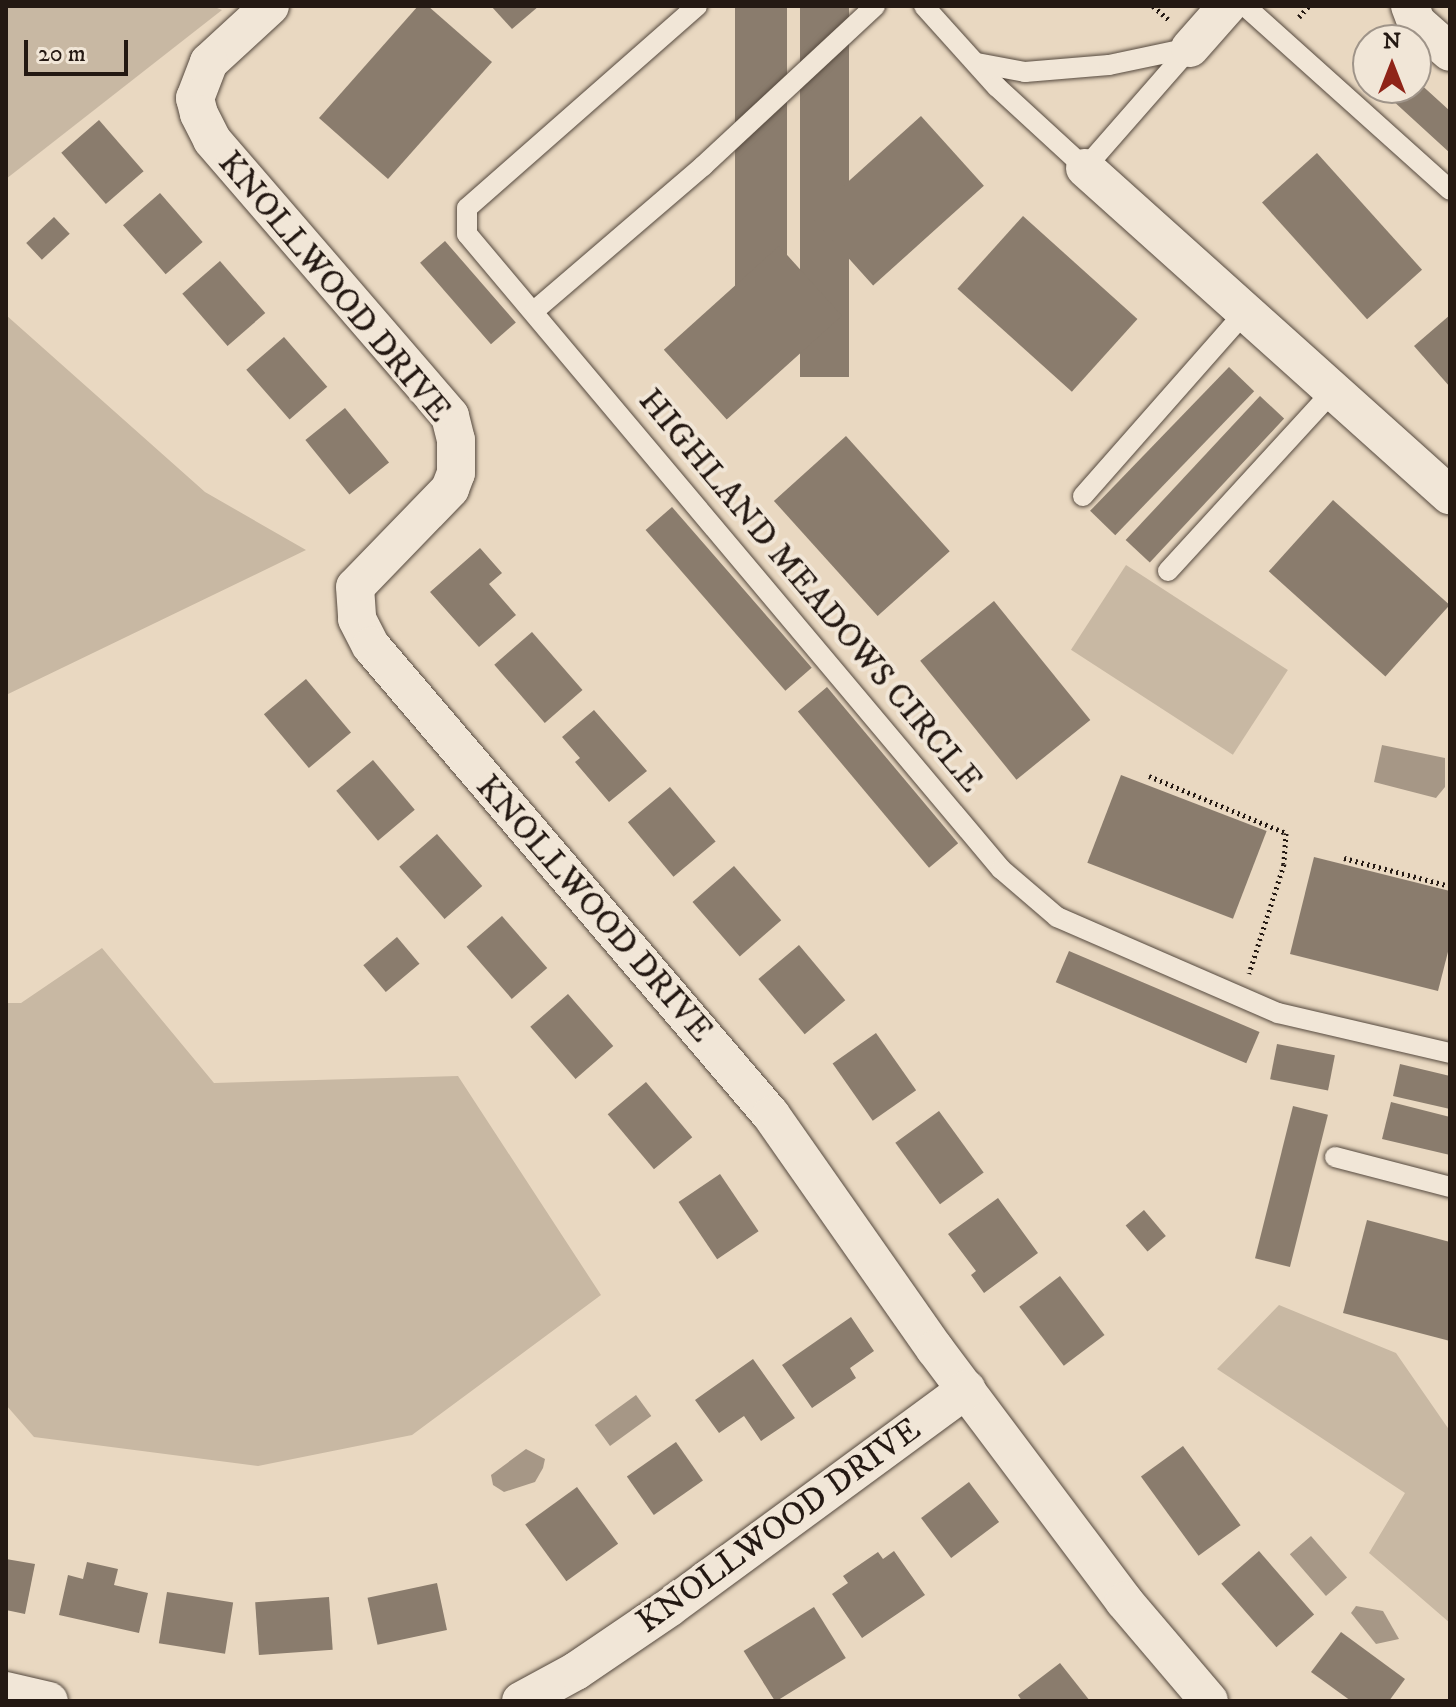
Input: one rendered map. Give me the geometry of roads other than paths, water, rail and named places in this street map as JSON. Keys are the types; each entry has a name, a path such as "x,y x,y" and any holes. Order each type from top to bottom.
{"street":[{"name":"KNOLLWOOD DRIVE","path":"270,6 209,62 195,98 199,114 212,140 450,416 456,440 456,473 450,489 361,579 354,595 357,619 391,672 771,1115 967,1389 670,1607 523,1701"},
{"path":"1190,48 1227,6"},
{"path":"1410,6 1416,22 1450,52"},
{"path":"1085,168 1450,495"},
{"path":"967,1389 1124,1601 1209,1701"},
{"path":"6,1691 49,1701"}],"lane":[{"name":"HIGHLAND MEADOWS CIRCLE","path":"697,6 467,208 467,234 1001,869 1057,917 1278,1013 1450,1053"},
{"path":"534,311 703,166 875,6"},
{"path":"924,6 977,63 1085,168 1190,48"},
{"path":"1245,6 1450,190"},
{"path":"977,63 1025,72 1109,65 1190,48"},
{"path":"1083,496 1245,312"},
{"path":"1168,571 1334,390"},
{"path":"1335,1157 1450,1187"}]}
